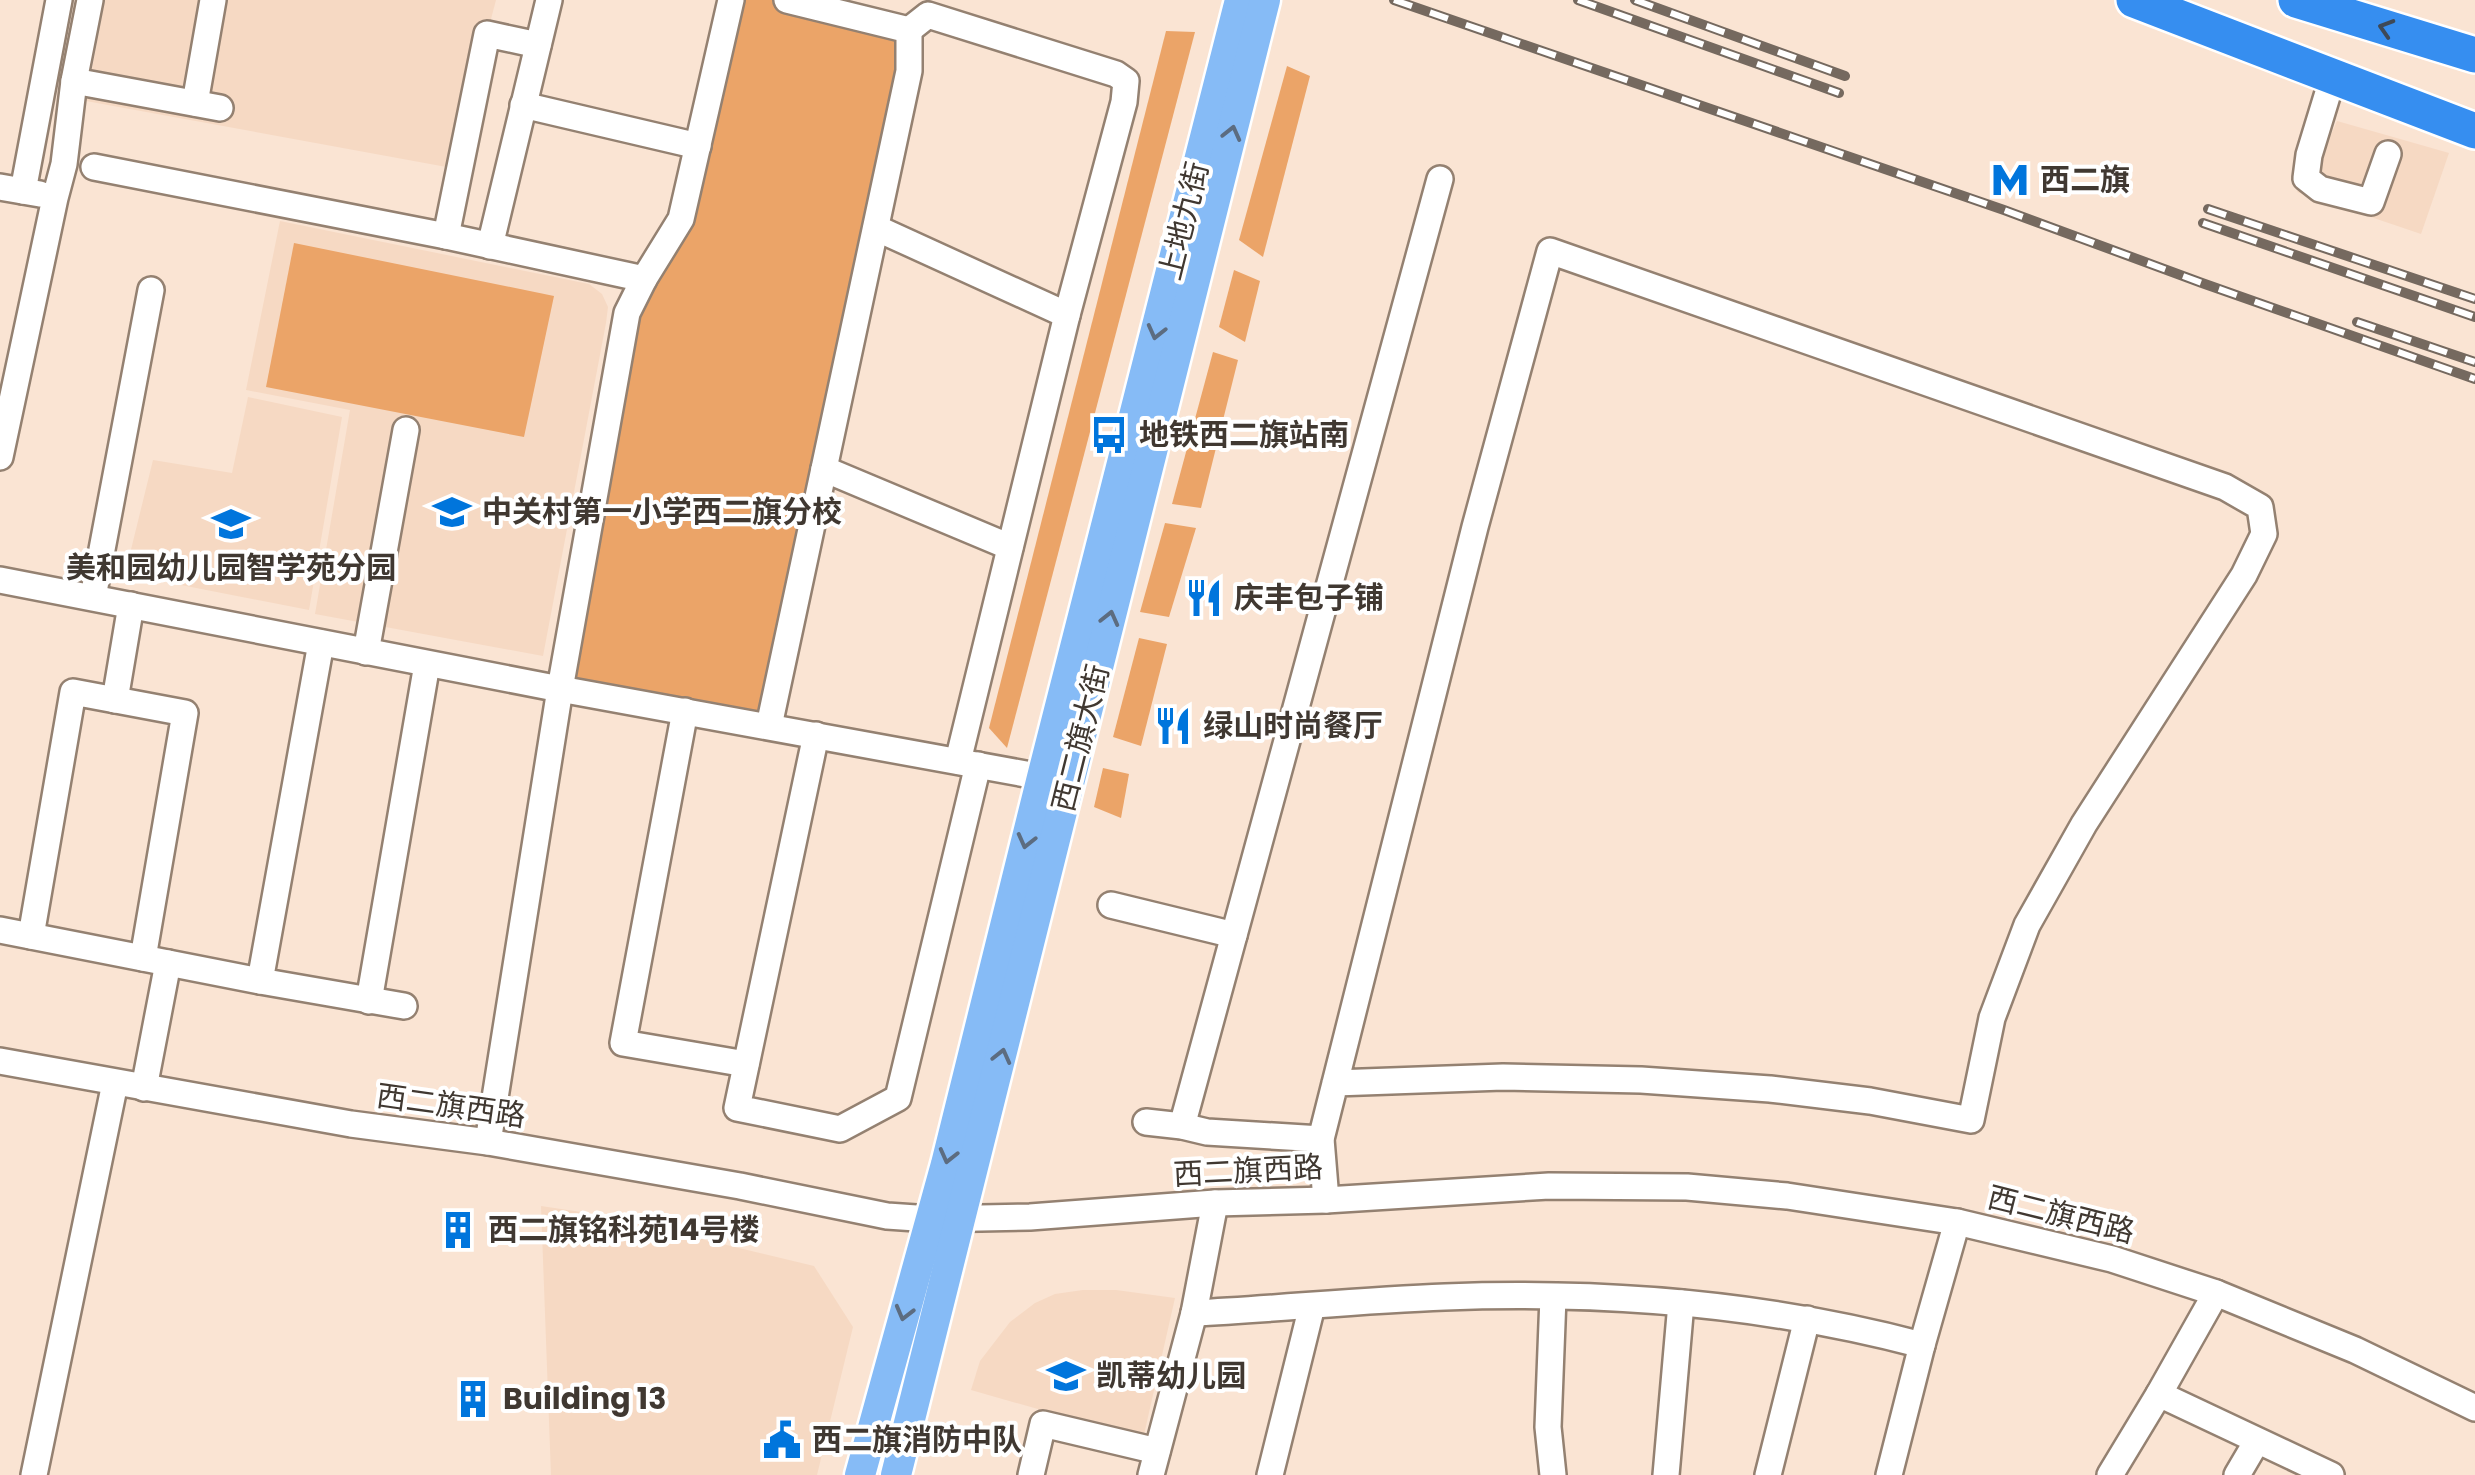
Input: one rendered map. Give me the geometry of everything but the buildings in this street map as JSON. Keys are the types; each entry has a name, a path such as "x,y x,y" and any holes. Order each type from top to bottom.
{"highway":[{"path":"2135,0 2475,106"},
{"path":"2135,0 2475,131"},
{"path":"2296,0 2475,55"}],"main road":[{"name":"上地九街","path":"1129,441 1240,0"},
{"name":"西二旗大街","path":"860,1475 946,1218 1265,0"},
{"name":"西二旗大街","path":"896,1475 946,1218 1042,776 1129,441"}],"street":[{"path":"54,198 12,189 59,0"},
{"path":"0,456 3,417 64,164 74,81 90,0"},
{"path":"74,81 207,106 213,0"},
{"path":"490,246 549,0"},
{"path":"488,1142 560,689 627,313 681,219 731,0"},
{"path":"787,0 910,30"},
{"path":"769,726 909,72 910,30 928,14 1116,74 1126,81 1124,102 1010,548 898,1098 840,1129 738,1108 816,735"},
{"path":"446,236 487,34 538,45"},
{"path":"2331,83 2306,178 2320,189 2371,202 2388,154"},
{"path":"523,105 698,146"},
{"path":"94,167 644,279"},
{"path":"1182,1126 1440,180"},
{"path":"876,228 1067,314"},
{"path":"1326,1200 1321,1140 1475,526 1550,251 2226,487 2260,507 2264,534 2244,575 2084,824 2026,925 1992,1018 1971,1120 1870,1101 1641,1080 1503,1077 1336,1083"},
{"path":"93,597 151,290"},
{"path":"366,652 406,430"},
{"path":"824,469 1010,548"},
{"path":"0,580 427,664 1042,776"},
{"path":"115,700 130,605"},
{"path":"260,981 321,643"},
{"path":"370,1001 427,664"},
{"path":"30,936 73,692 185,714 144,1088"},
{"path":"686,711 622,1042 746,1064"},
{"path":"1111,905 1234,935"},
{"path":"0,930 404,1006"},
{"name":"西二旗西路","path":"0,1061 351,1124 488,1142 871,1213 946,1218 1030,1217 1549,1186 1687,1187 1787,1196 1958,1222 2112,1260 2216,1293 2355,1350 2475,1408"},
{"path":"34,1475 115,1083"},
{"path":"1146,1122 1207,1132 1321,1140"},
{"path":"1031,1475 1043,1424 1154,1463 1194,1313 1215,1203"},
{"path":"1889,1475 1958,1222"},
{"path":"2110,1475 2216,1293"},
{"path":"1194,1313 1447,1297 1553,1297 1712,1305 1867,1330 1922,1344"},
{"path":"1552,1475 1548,1427 1553,1297"},
{"path":"1666,1475 1681,1303"},
{"path":"1270,1475 1312,1306"},
{"path":"1768,1475 1807,1320"},
{"path":"2159,1394 2331,1475"},
{"path":"2237,1475 2257,1441"}],"shaded area":[{"path":"105,0 496,0 452,168 86,101"},
{"path":"731,0 787,0 909,30 769,726 560,689 627,313 659,258"},
{"path":"1166,31 1195,32 1007,748 989,728"},
{"path":"1287,66 1310,76 1263,257 1239,240"},
{"path":"2337,121 2449,153 2421,234 2297,192 2318,164"},
{"name":"中关村第一小学西二旗分校","path":"280,221 589,284 602,294 608,307 606,323 543,656 315,614 350,410 246,390"},
{"path":"294,243 554,296 524,437 266,387"},
{"path":"1234,270 1260,281 1245,342 1219,327"},
{"path":"1213,352 1238,360 1201,508 1172,504"},
{"name":"美和园幼儿园智学苑分园","path":"248,397 342,417 309,610 125,574 153,460 232,473"},
{"path":"1165,523 1196,528 1169,617 1140,612"},
{"path":"1139,638 1167,644 1141,746 1113,737"},
{"path":"1103,768 1129,774 1121,818 1094,807"},
{"path":"541,1206 601,1215 814,1266 853,1327 817,1475 551,1475"},
{"name":"凯蒂幼儿园","path":"1083,1290 1175,1298 1143,1439 971,1390 980,1361 1010,1322 1055,1294"}],"railway":[{"path":"1394,0 2004,210 2475,379"},
{"path":"1578,0 1839,93"},
{"path":"1635,0 1845,76"},
{"path":"2208,209 2475,299"},
{"path":"2203,223 2475,317"},
{"path":"2357,322 2475,362"}],"place":[{"name":"西二旗","path":"2010,180"},
{"name":"地铁西二旗站南","path":"1109,435"},
{"name":"中关村第一小学西二旗分校","path":"452,512"},
{"name":"美和园幼儿园智学苑分园","path":"231,524"},
{"name":"庆丰包子铺","path":"1204,598"},
{"name":"绿山时尚餐厅","path":"1173,726"},
{"name":"西二旗铭科苑14号楼","path":"458,1230"},
{"name":"凯蒂幼儿园","path":"1066,1376"},
{"name":"Building 13","path":"473,1399"},
{"name":"西二旗消防中队","path":"782,1440"}]}
